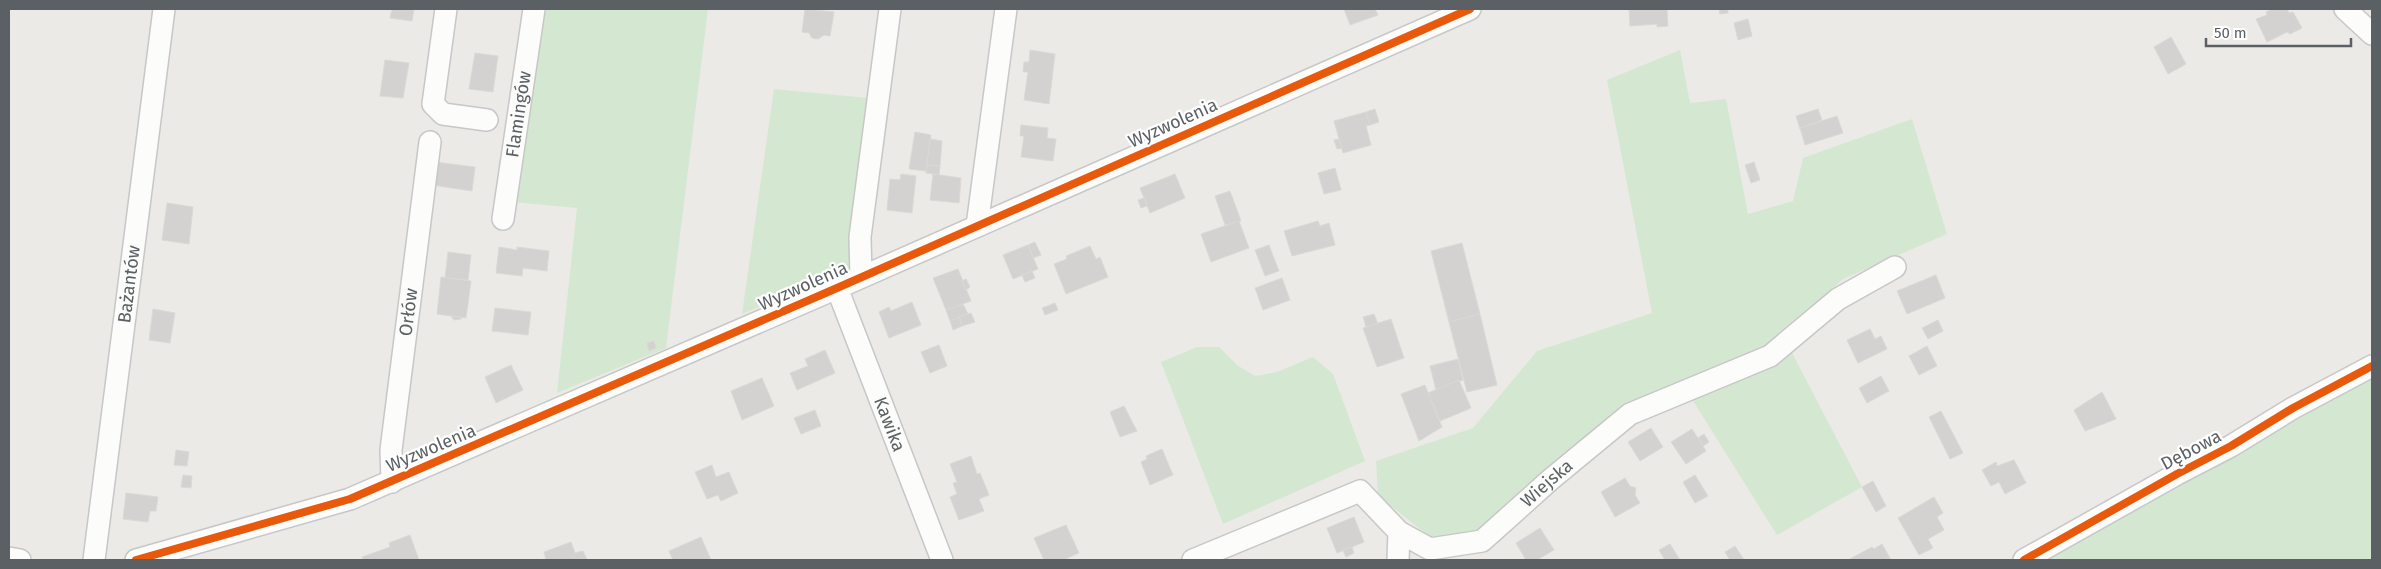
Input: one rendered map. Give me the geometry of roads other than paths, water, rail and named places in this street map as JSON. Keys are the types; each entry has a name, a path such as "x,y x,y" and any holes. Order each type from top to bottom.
{"street":[{"name":"Bażantów","path":"94,560 164,9"},
{"path":"446,9 433,104 443,114 487,120"},
{"name":"Flamingów","path":"503,219 534,9"},
{"path":"861,277 860,237 890,9"},
{"path":"977,226 1006,9"},
{"name":"Wyzwolenia","path":"136,560 350,499 392,482 1470,9"},
{"path":"2346,9 2372,34"},
{"name":"Orłów","path":"392,482 391,450 430,142"},
{"name":"Wiejska","path":"1193,560 1360,491 1399,532 1430,550 1482,541 1550,480 1630,414 1770,356 1838,299 1895,267"},
{"name":"Kawika","path":"837,288 942,560"},
{"name":"Dębowa","path":"2024,560 2177,474 2231,446 2293,408 2372,366"},
{"path":"1398,560 1399,532"},
{"path":"9,558 20,560"}]}
